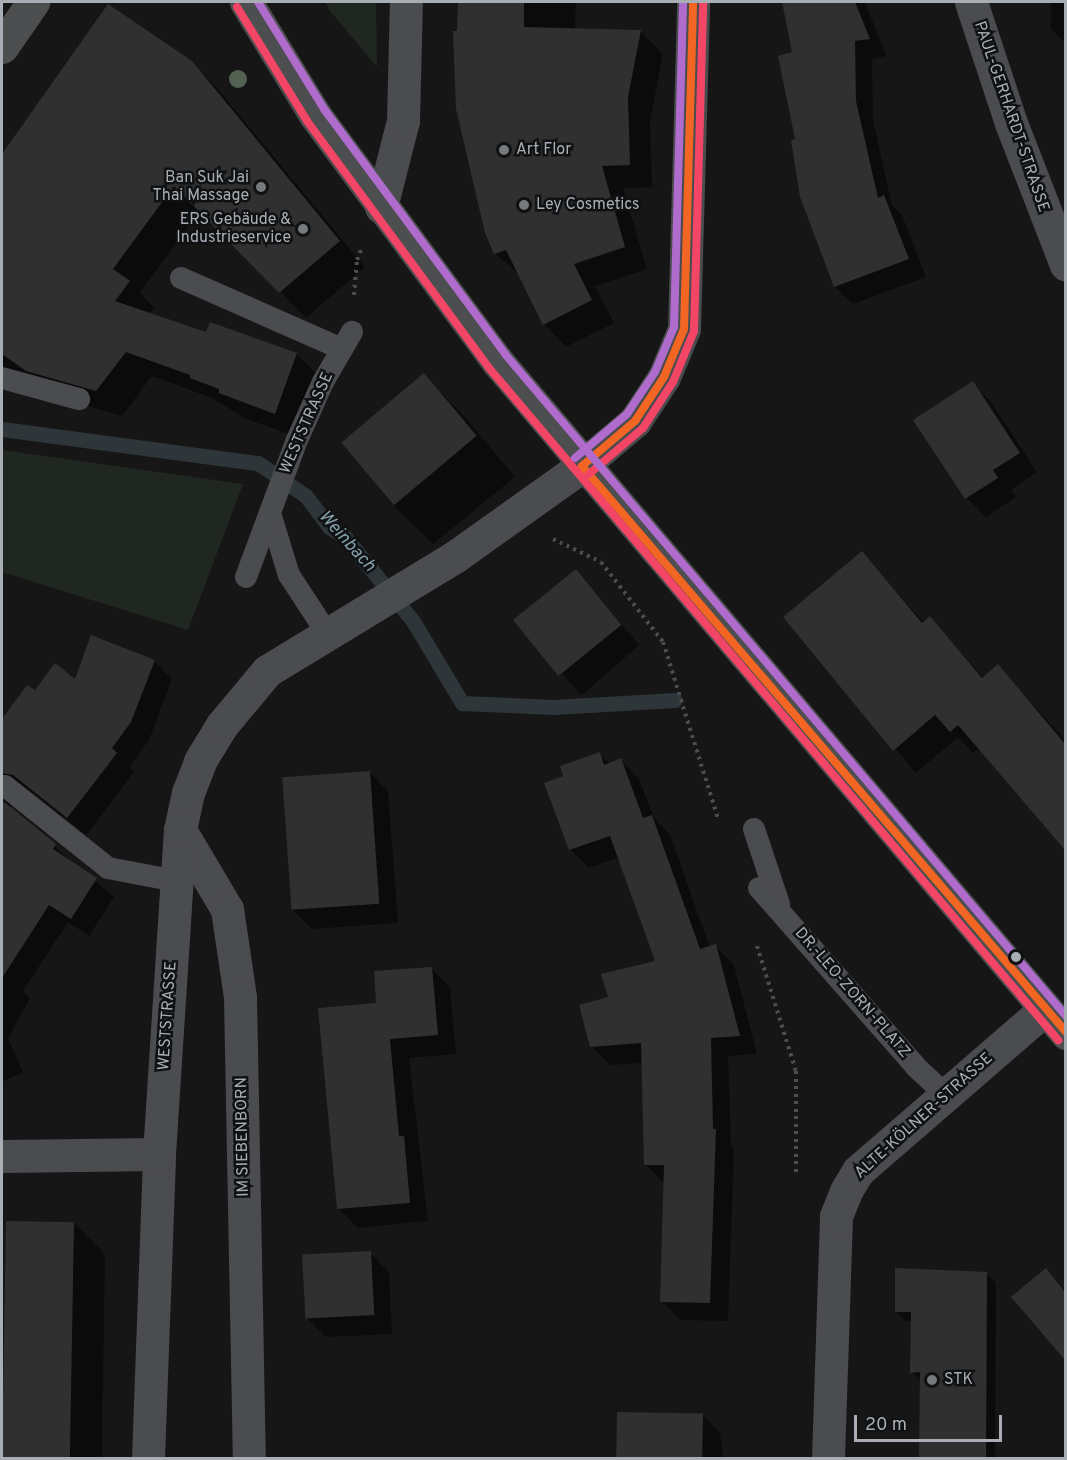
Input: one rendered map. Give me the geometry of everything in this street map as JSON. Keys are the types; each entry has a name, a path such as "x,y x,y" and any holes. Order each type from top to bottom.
{"main road":[{"path":"2,47 33,2"},
{"path":"243,6 315,116 381,207 582,466 1055,1021"}],"street":[{"path":"381,207 403,121 406,2"},
{"name":"WESTSTRASSE","path":"148,1458 159,1154 176,881 180,830 200,761 236,707 267,670 416,581 582,466 635,421 663,377 684,329 693,2"},
{"name":"PAUL-GERHARDT-STRASSE","path":"971,2 1008,115 1065,265"},
{"name":"IM SIEBENBORN","path":"180,830 227,909 240,998 249,1458"},
{"name":"ALTE-KÖLNER-STRASSE","path":"828,1458 836,1216 858,1171 946,1095 1055,1021"},
{"path":"2,1156 159,1154"}],"lane":[{"path":"181,278 347,340"},
{"name":"WESTSTRASSE","path":"246,577 297,440 347,340"},
{"path":"2,378 79,399"},
{"path":"270,513 289,575 327,633"},
{"path":"5,786 108,868 176,881"},
{"path":"754,829 781,911"},
{"name":"DR.-LEO-ZORN-PLATZ","path":"759,888 916,1067 946,1095"}],"path":[{"path":"347,340 357,260 381,207"},
{"path":"525,507 556,543 601,562 663,642 720,825"},
{"path":"754,937 796,1071 796,1174"}],"shaded area":[{"path":"325,2 376,2 377,67 330,11"},
{"path":"2,450 243,484 188,630 2,572"}],"building":[{"path":"458,2 524,2 524,27 641,30 628,97 630,165 602,166 625,247 574,264 592,300 543,325 506,250 494,254 485,233 456,109 453,31 457,31"},
{"path":"782,2 855,2 870,39 855,41 856,101 878,198 884,195 909,259 834,287 800,197 791,140 795,139 778,56 792,52"},
{"path":"108,4 192,61 340,241 279,293 174,186 113,269 130,281 115,301 206,332 210,322 297,353 275,414 219,393 219,389 190,378 190,375 126,352 96,391 26,371 2,354 2,154"},
{"path":"424,373 477,436 394,505 341,442"},
{"path":"973,381 1020,453 993,470 998,478 965,499 913,420"},
{"path":"862,551 922,623 930,616 982,678 998,664 1065,744 1065,850 958,725 950,732 935,715 893,751 783,617"},
{"path":"576,569 621,625 558,676 513,620"},
{"path":"91,635 155,660 131,722 112,748 117,753 67,818 13,775 2,773 2,719 27,685 35,690 55,663 75,679"},
{"path":"600,752 604,765 621,758 643,818 652,815 700,949 716,944 740,1036 711,1038 713,1129 716,1129 710,1303 660,1302 664,1165 644,1165 641,1043 590,1047 579,1005 608,997 601,974 655,961 610,836 569,850 544,783 563,776 560,766"},
{"path":"370,771 379,904 291,910 282,777"},
{"path":"2,800 56,844 53,849 97,878 71,919 49,905 2,978"},
{"path":"432,967 438,1035 390,1039 399,1136 404,1136 410,1203 337,1209 318,1008 376,1003 374,971"},
{"path":"6,1221 74,1222 70,1458 2,1458"},
{"path":"371,1251 374,1315 305,1319 302,1255"},
{"path":"895,1268 987,1272 986,1458 919,1458 920,1372 910,1373 911,1312 895,1312"},
{"path":"1046,1268 1065,1292 1065,1360 1011,1297"},
{"path":"617,1412 703,1414 702,1458 616,1458"}],"waterway":[{"name":"Weinbach","path":"2,429 258,463 306,496 329,527 345,537 413,621 462,703 553,707 675,700"}],"transit line":[{"path":"258,2 324,109 505,354 1066,1016"},
{"path":"575,458 627,414 655,372 674,327 683,2"},
{"path":"582,466 635,421 664,377 684,329 693,2"},
{"path":"589,474 643,428 673,382 694,331 703,2"},
{"path":"237,7 307,121 489,368 1058,1040"},
{"path":"582,466 1066,1032"}],"place":[{"name":"Art Flor","path":"504,150"},
{"name":"Ban Suk Jai Thai Massage","path":"261,187"},
{"name":"Ley Cosmetics","path":"524,205"},
{"name":"ERS Gebäude & Industrieservice","path":"303,229"},
{"name":"STK","path":"932,1380"}]}
